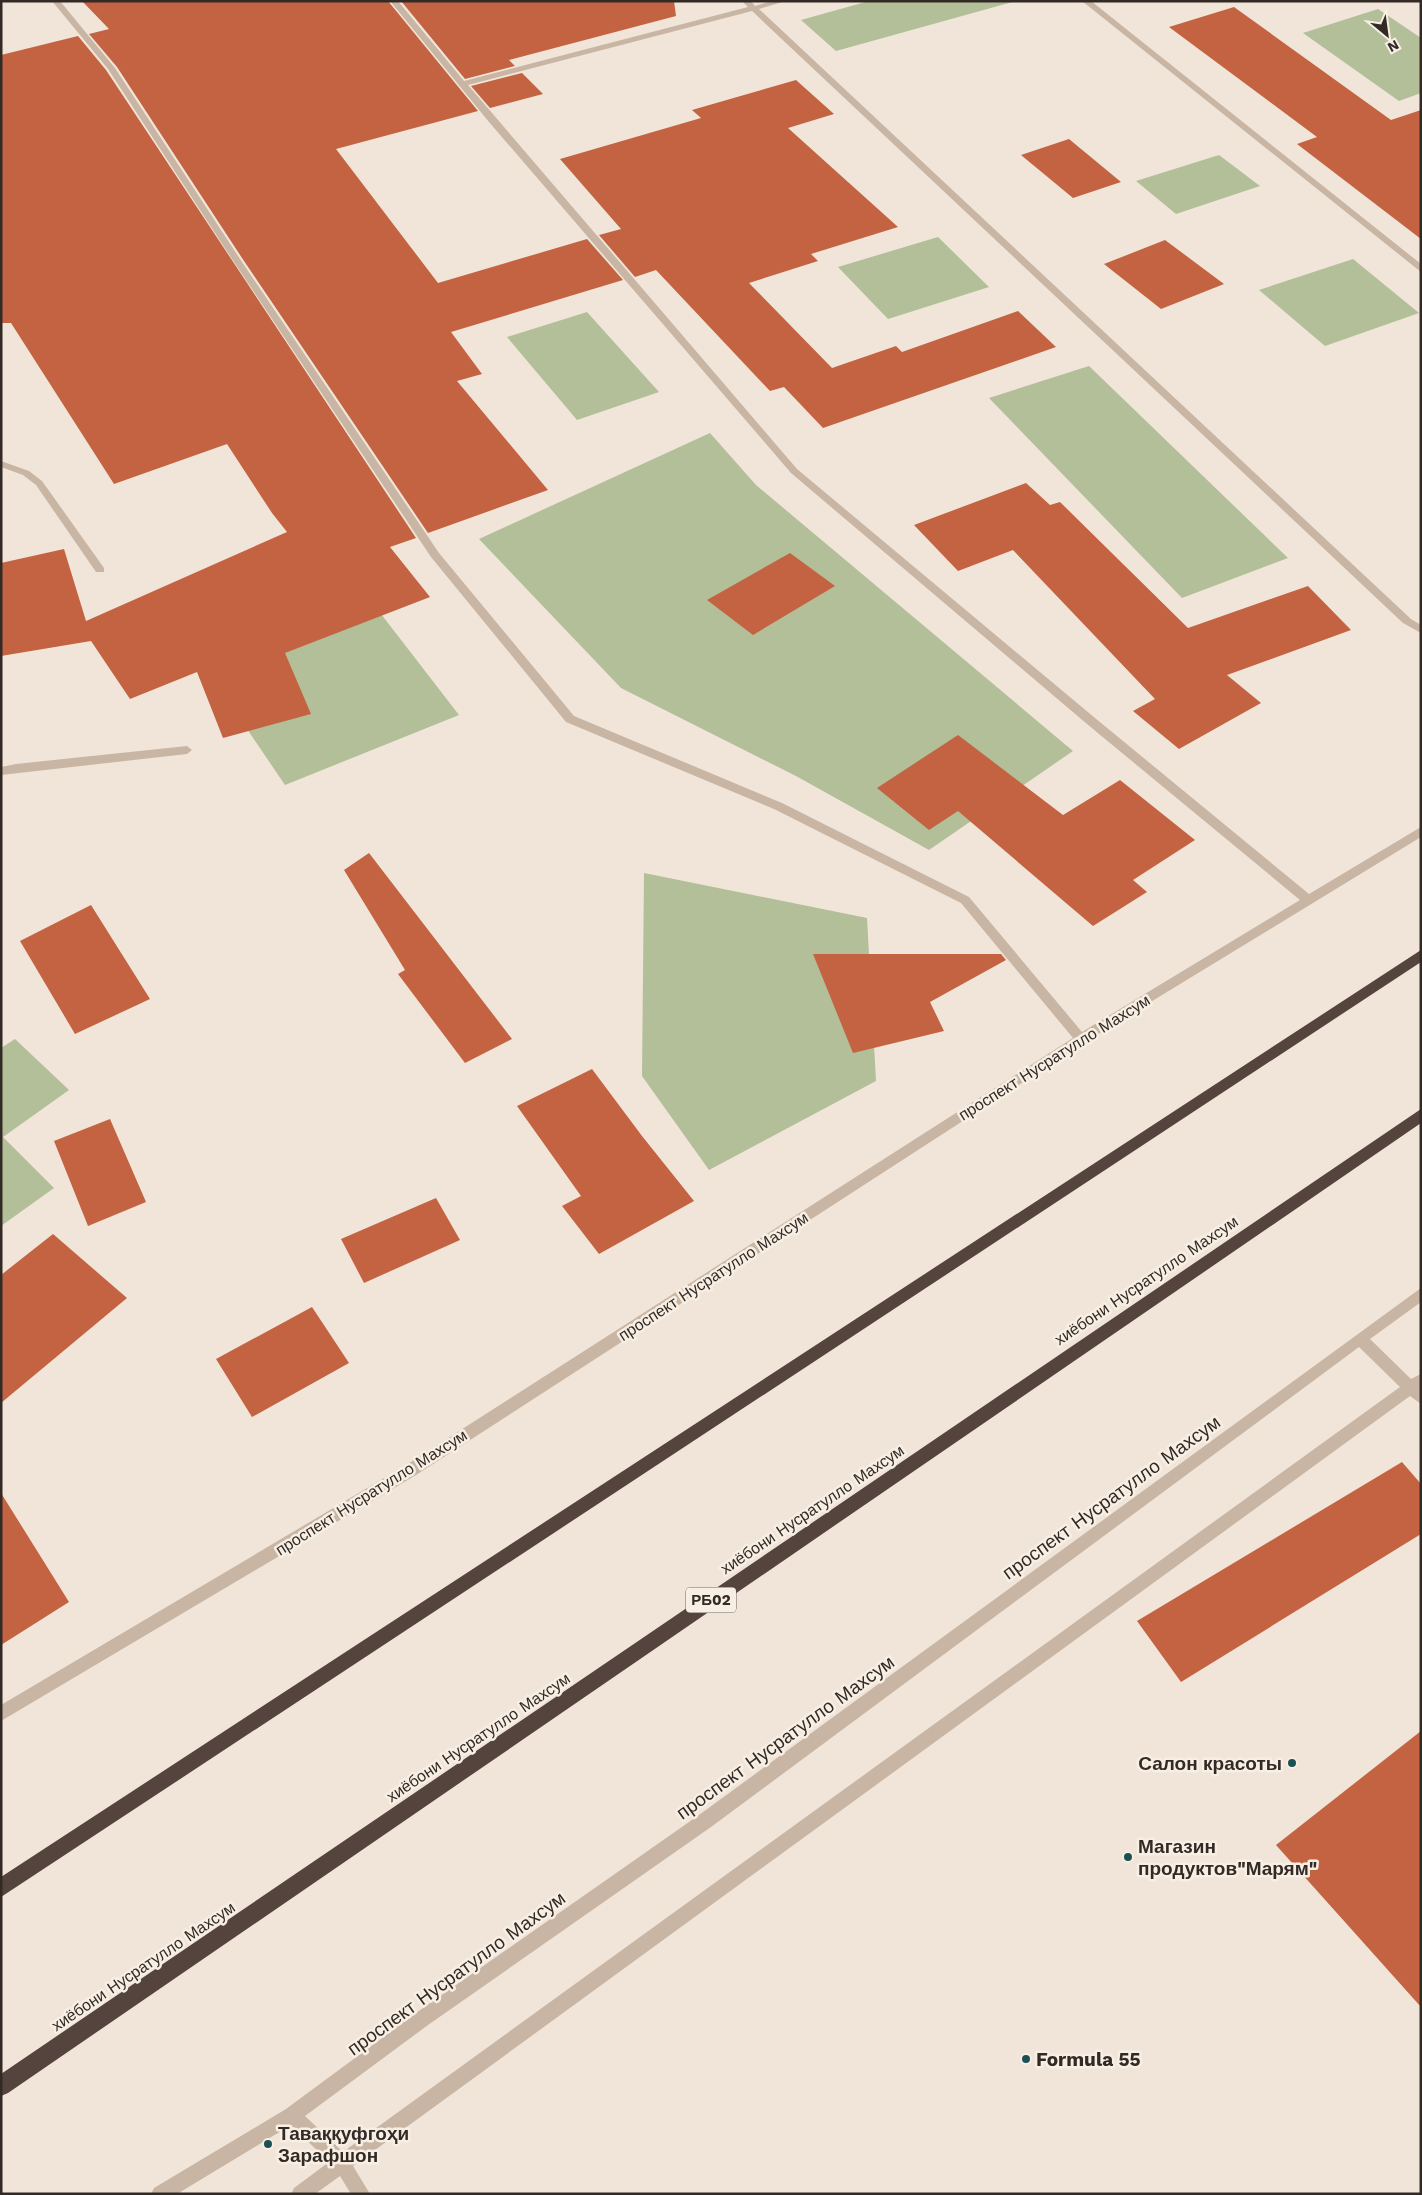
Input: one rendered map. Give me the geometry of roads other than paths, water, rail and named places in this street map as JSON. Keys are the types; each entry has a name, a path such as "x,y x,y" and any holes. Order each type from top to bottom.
{"highway":[{"path":"1,1888 1421,955"},
{"name":"хиёбони Нусратулло Махсум","path":"1,2086 1421,1115"}],"street":[{"path":"56,1 111,68 230,251 435,555 570,719 778,806 965,900 1081,1039"},
{"path":"394,1 794,471 1092,722 1308,900"},
{"path":"746,1 1407,621 1421,630"},
{"path":"463,84 782,1"},
{"path":"1086,1 1421,269"},
{"path":"1,464 26,473 39,483 100,570"},
{"path":"1,771 187,750"},
{"name":"проспект Нусратулло Махсум","path":"1,1714 411,1470 1081,1039 1421,831"},
{"name":"проспект Нусратулло Махсум","path":"160,2194 292,2115 422,2020 704,1821 1421,1294"},
{"path":"300,2194 1417,1388 1360,1339"},
{"path":"292,2115 342,2163 361,2194"}],"place":[{"name":"Салон красоты","path":"1292,1763"},
{"name":"Магазин продуктов\"Марям\"","path":"1128,1857"},
{"name":"Formula 55","path":"1026,2059"},
{"name":"Таваққуфгоҳи Зарафшон","path":"268,2144"}]}
